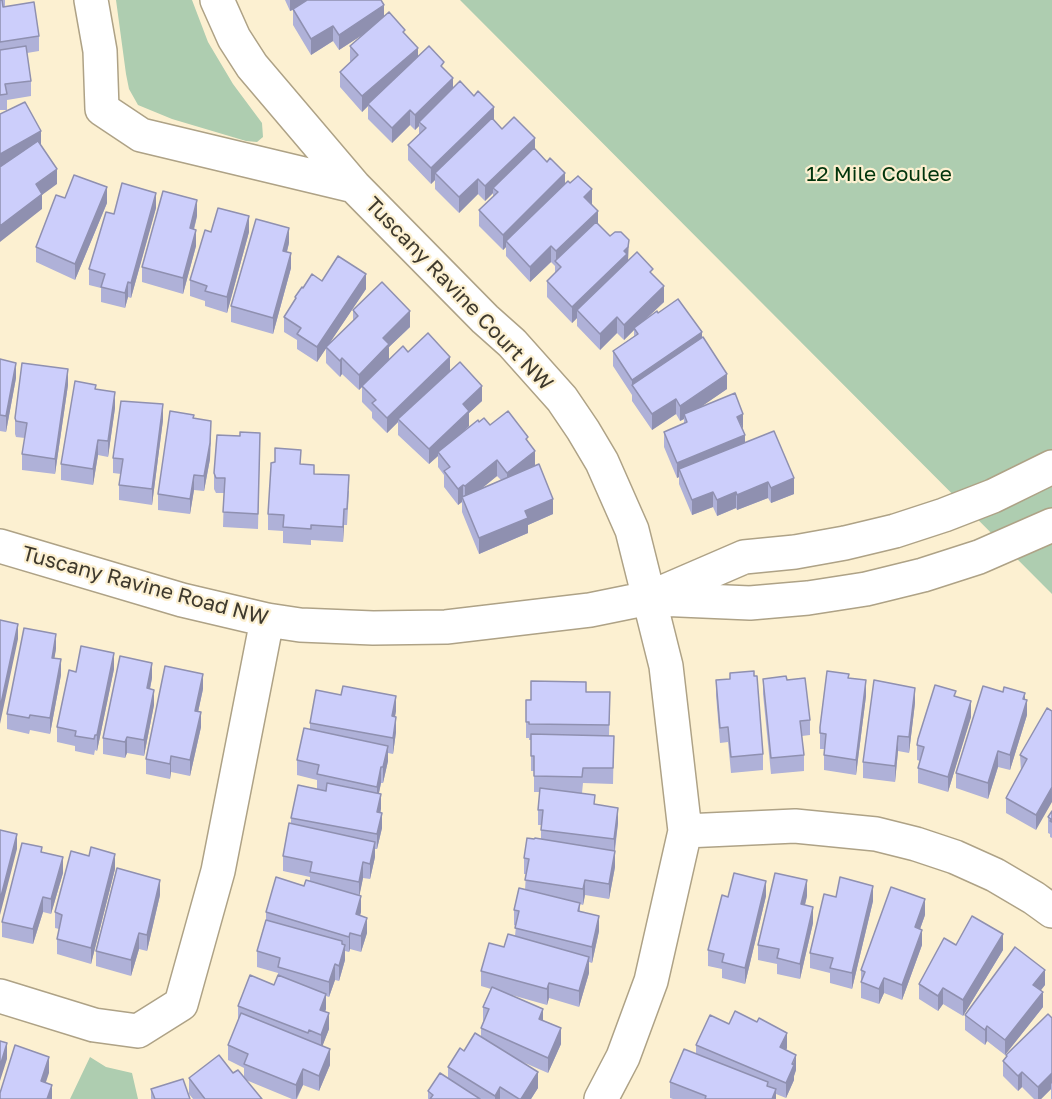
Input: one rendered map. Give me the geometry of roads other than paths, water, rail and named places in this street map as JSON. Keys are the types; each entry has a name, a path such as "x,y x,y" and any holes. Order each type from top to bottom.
{"street":[{"name":"Tuscany Ravine Court NW","path":"91,0 100,51 102,109 141,135 354,186"},
{"name":"Tuscany Ravine Court NW","path":"217,0 234,38 273,94 354,186 485,319 512,343 562,399 583,430 618,496 632,530 666,666 685,831 651,981 623,1057 601,1099"},
{"name":"Tuscany Ravine Road NW","path":"0,546 182,600 267,620 321,626 446,627 580,611 649,598 744,557 795,552 845,543 944,516 993,496 1052,467"},
{"name":"Tuscany Ravine Road NW","path":"649,598 750,603 808,598 866,589 923,575 979,557 1052,525"},
{"path":"0,996 94,1025 138,1031 181,1004 218,871 267,620"},
{"path":"685,831 795,826 876,834 955,857 995,875 1052,911"}],"park label":[{"name":"12 Mile Coulee","path":"879,174"}]}
